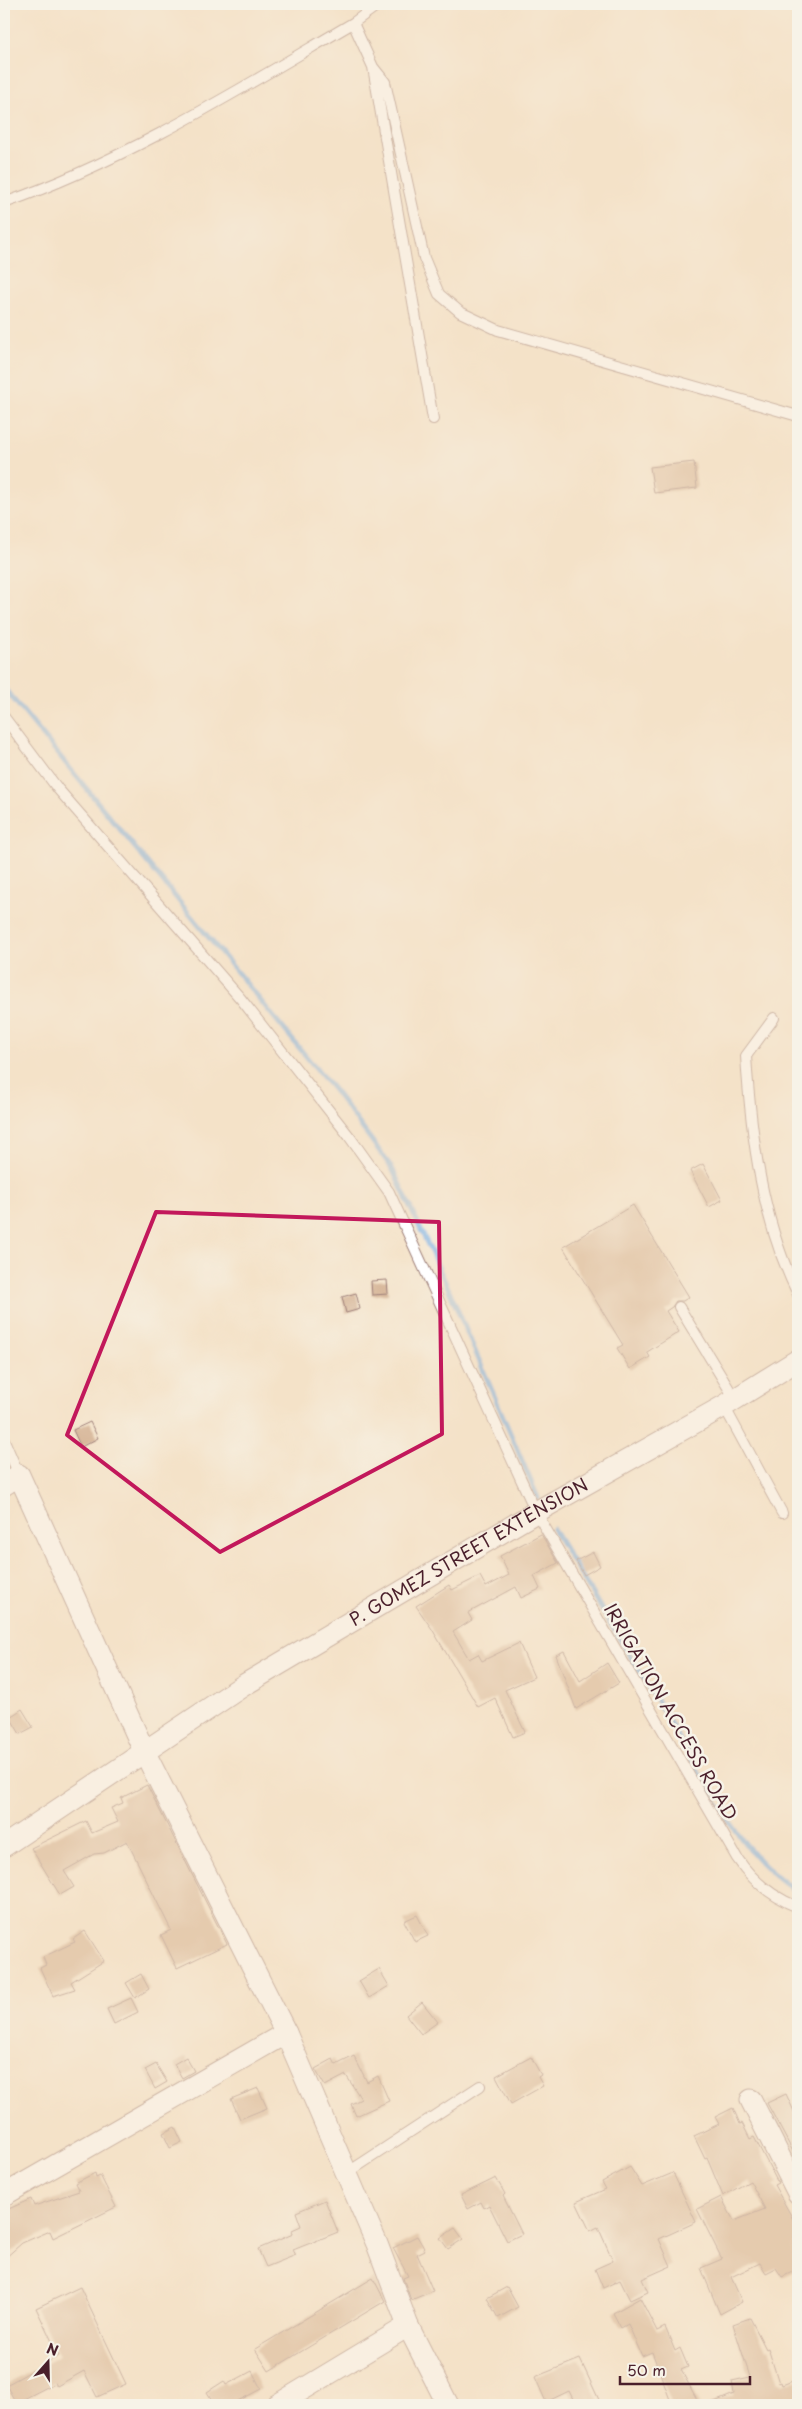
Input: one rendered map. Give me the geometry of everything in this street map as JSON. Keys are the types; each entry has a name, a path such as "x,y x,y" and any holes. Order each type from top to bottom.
{"street":[{"name":"P. GOMEZ STREET EXTENSION","path":"4,1846 244,1685 536,1512 729,1403 798,1360"},
{"path":"11,1480 286,2034 347,2173 408,2326 448,2405"},
{"path":"4,2195 286,2034"},
{"path":"751,2100 798,2193"},
{"path":"277,2405 408,2326"}],"lane":[{"path":"4,203 48,188 171,128 353,23 379,4"},
{"path":"353,23 373,68 433,419"},
{"path":"373,68 385,82 424,258 439,294 460,312 498,330 798,416"},
{"name":"IRRIGATION ACCESS ROAD","path":"4,717 58,789 242,999 349,1136 389,1192 536,1512 737,1858 749,1876 765,1890 782,1901 798,1907"},
{"path":"774,1018 746,1056 748,1091 763,1192 788,1274 798,1294"},
{"path":"679,1307 729,1403 782,1513"},
{"path":"4,1440 11,1480"},
{"path":"347,2173 480,2086"}],"highlighted area":[{"path":"156,1212 439,1222 442,1434 220,1552 67,1435"}],"building":[{"path":"694,462 697,488 654,493 650,467"},
{"path":"703,1164 722,1200 709,1207 690,1171"},
{"path":"633,1205 689,1297 683,1301 676,1301 666,1311 679,1332 647,1352 650,1357 630,1369 617,1348 623,1345 563,1247"},
{"path":"387,1280 388,1294 372,1295 371,1281"},
{"path":"356,1293 360,1309 346,1313 342,1297"},
{"path":"90,1422 98,1438 81,1447 73,1430"},
{"path":"541,1534 558,1563 534,1576 540,1589 521,1598 516,1587 468,1613 472,1620 453,1632 469,1659 478,1654 482,1661 519,1643 534,1677 505,1690 525,1732 513,1737 495,1698 478,1707 432,1629 416,1606 449,1585 452,1590 480,1576 486,1587 509,1575 500,1556"},
{"path":"593,1552 600,1566 584,1575 576,1561"},
{"path":"564,1651 580,1681 607,1663 619,1683 576,1709 556,1655"},
{"path":"22,1709 33,1727 20,1734 10,1717"},
{"path":"147,1785 227,1944 177,1968 161,1935 171,1930 127,1841 104,1853 94,1854 64,1871 74,1887 60,1895 31,1848 86,1821 92,1833 118,1822 111,1808 123,1803 121,1798"},
{"path":"417,1915 428,1936 415,1942 404,1921"},
{"path":"85,1931 104,1961 71,1982 75,1989 53,1996 40,1968 46,1965 43,1957 75,1942 73,1939"},
{"path":"379,1969 389,1986 369,1998 359,1981"},
{"path":"141,1974 149,1989 135,1998 126,1983"},
{"path":"131,1998 138,2012 114,2024 107,2009"},
{"path":"422,2002 438,2022 421,2034 406,2015"},
{"path":"354,2056 367,2082 378,2076 389,2101 356,2116 351,2104 361,2099 346,2075 325,2086 315,2069 333,2059 336,2065"},
{"path":"186,2057 194,2071 182,2078 174,2064"},
{"path":"531,2057 541,2075 538,2077 543,2086 511,2104 496,2076"},
{"path":"156,2064 167,2082 155,2089 145,2070"},
{"path":"258,2088 267,2108 240,2119 231,2099"},
{"path":"786,2094 798,2120 798,2161 767,2103"},
{"path":"733,2108 740,2124 742,2123 750,2139 754,2137 778,2183 774,2185 798,2228 798,2269 782,2277 776,2268 766,2273 760,2263 731,2277 742,2302 720,2314 701,2268 722,2259 697,2209 721,2197 734,2221 765,2209 750,2181 723,2196 707,2158 705,2159 694,2136 719,2124 715,2117"},
{"path":"175,2127 182,2142 170,2148 163,2133"},
{"path":"630,2167 642,2186 673,2173 696,2222 659,2239 671,2266 642,2279 648,2292 630,2300 620,2280 603,2288 595,2269 613,2261 598,2227 590,2231 576,2202 606,2189 602,2182"},
{"path":"95,2173 96,2177 100,2175 116,2207 53,2238 50,2231 22,2243 4,2259 4,2211 31,2199 34,2206 79,2191 75,2183"},
{"path":"496,2178 522,2234 507,2241 489,2205 484,2208 481,2202 468,2209 461,2195"},
{"path":"325,2200 338,2232 293,2250 296,2255 266,2267 258,2249 293,2234 292,2230 301,2226 296,2212"},
{"path":"455,2228 463,2239 448,2249 440,2238"},
{"path":"417,2236 425,2250 417,2254 433,2291 411,2300 403,2278 408,2276 393,2248"},
{"path":"373,2278 385,2301 269,2371 255,2349"},
{"path":"80,2287 126,2384 97,2397 84,2371 57,2386 55,2383 16,2403 6,2385 59,2356 36,2308"},
{"path":"507,2287 518,2307 498,2318 487,2298"},
{"path":"640,2298 657,2331 665,2327 675,2351 680,2348 688,2367 681,2370 700,2405 672,2405 652,2352 642,2356 628,2324 621,2328 613,2313"},
{"path":"750,2318 766,2349 768,2348 779,2383 781,2382 782,2385 798,2379 798,2405 707,2405 734,2394 732,2381 750,2377 733,2324"},
{"path":"580,2359 600,2402 592,2405 576,2405 569,2391 546,2402 535,2377"},
{"path":"252,2371 261,2389 230,2405 215,2405 207,2392 224,2381 226,2385"}],"waterway":[{"path":"4,688 337,1094 392,1168 449,1290 538,1498"},
{"path":"553,1529 724,1815 758,1859 777,1877 798,1892"}]}
